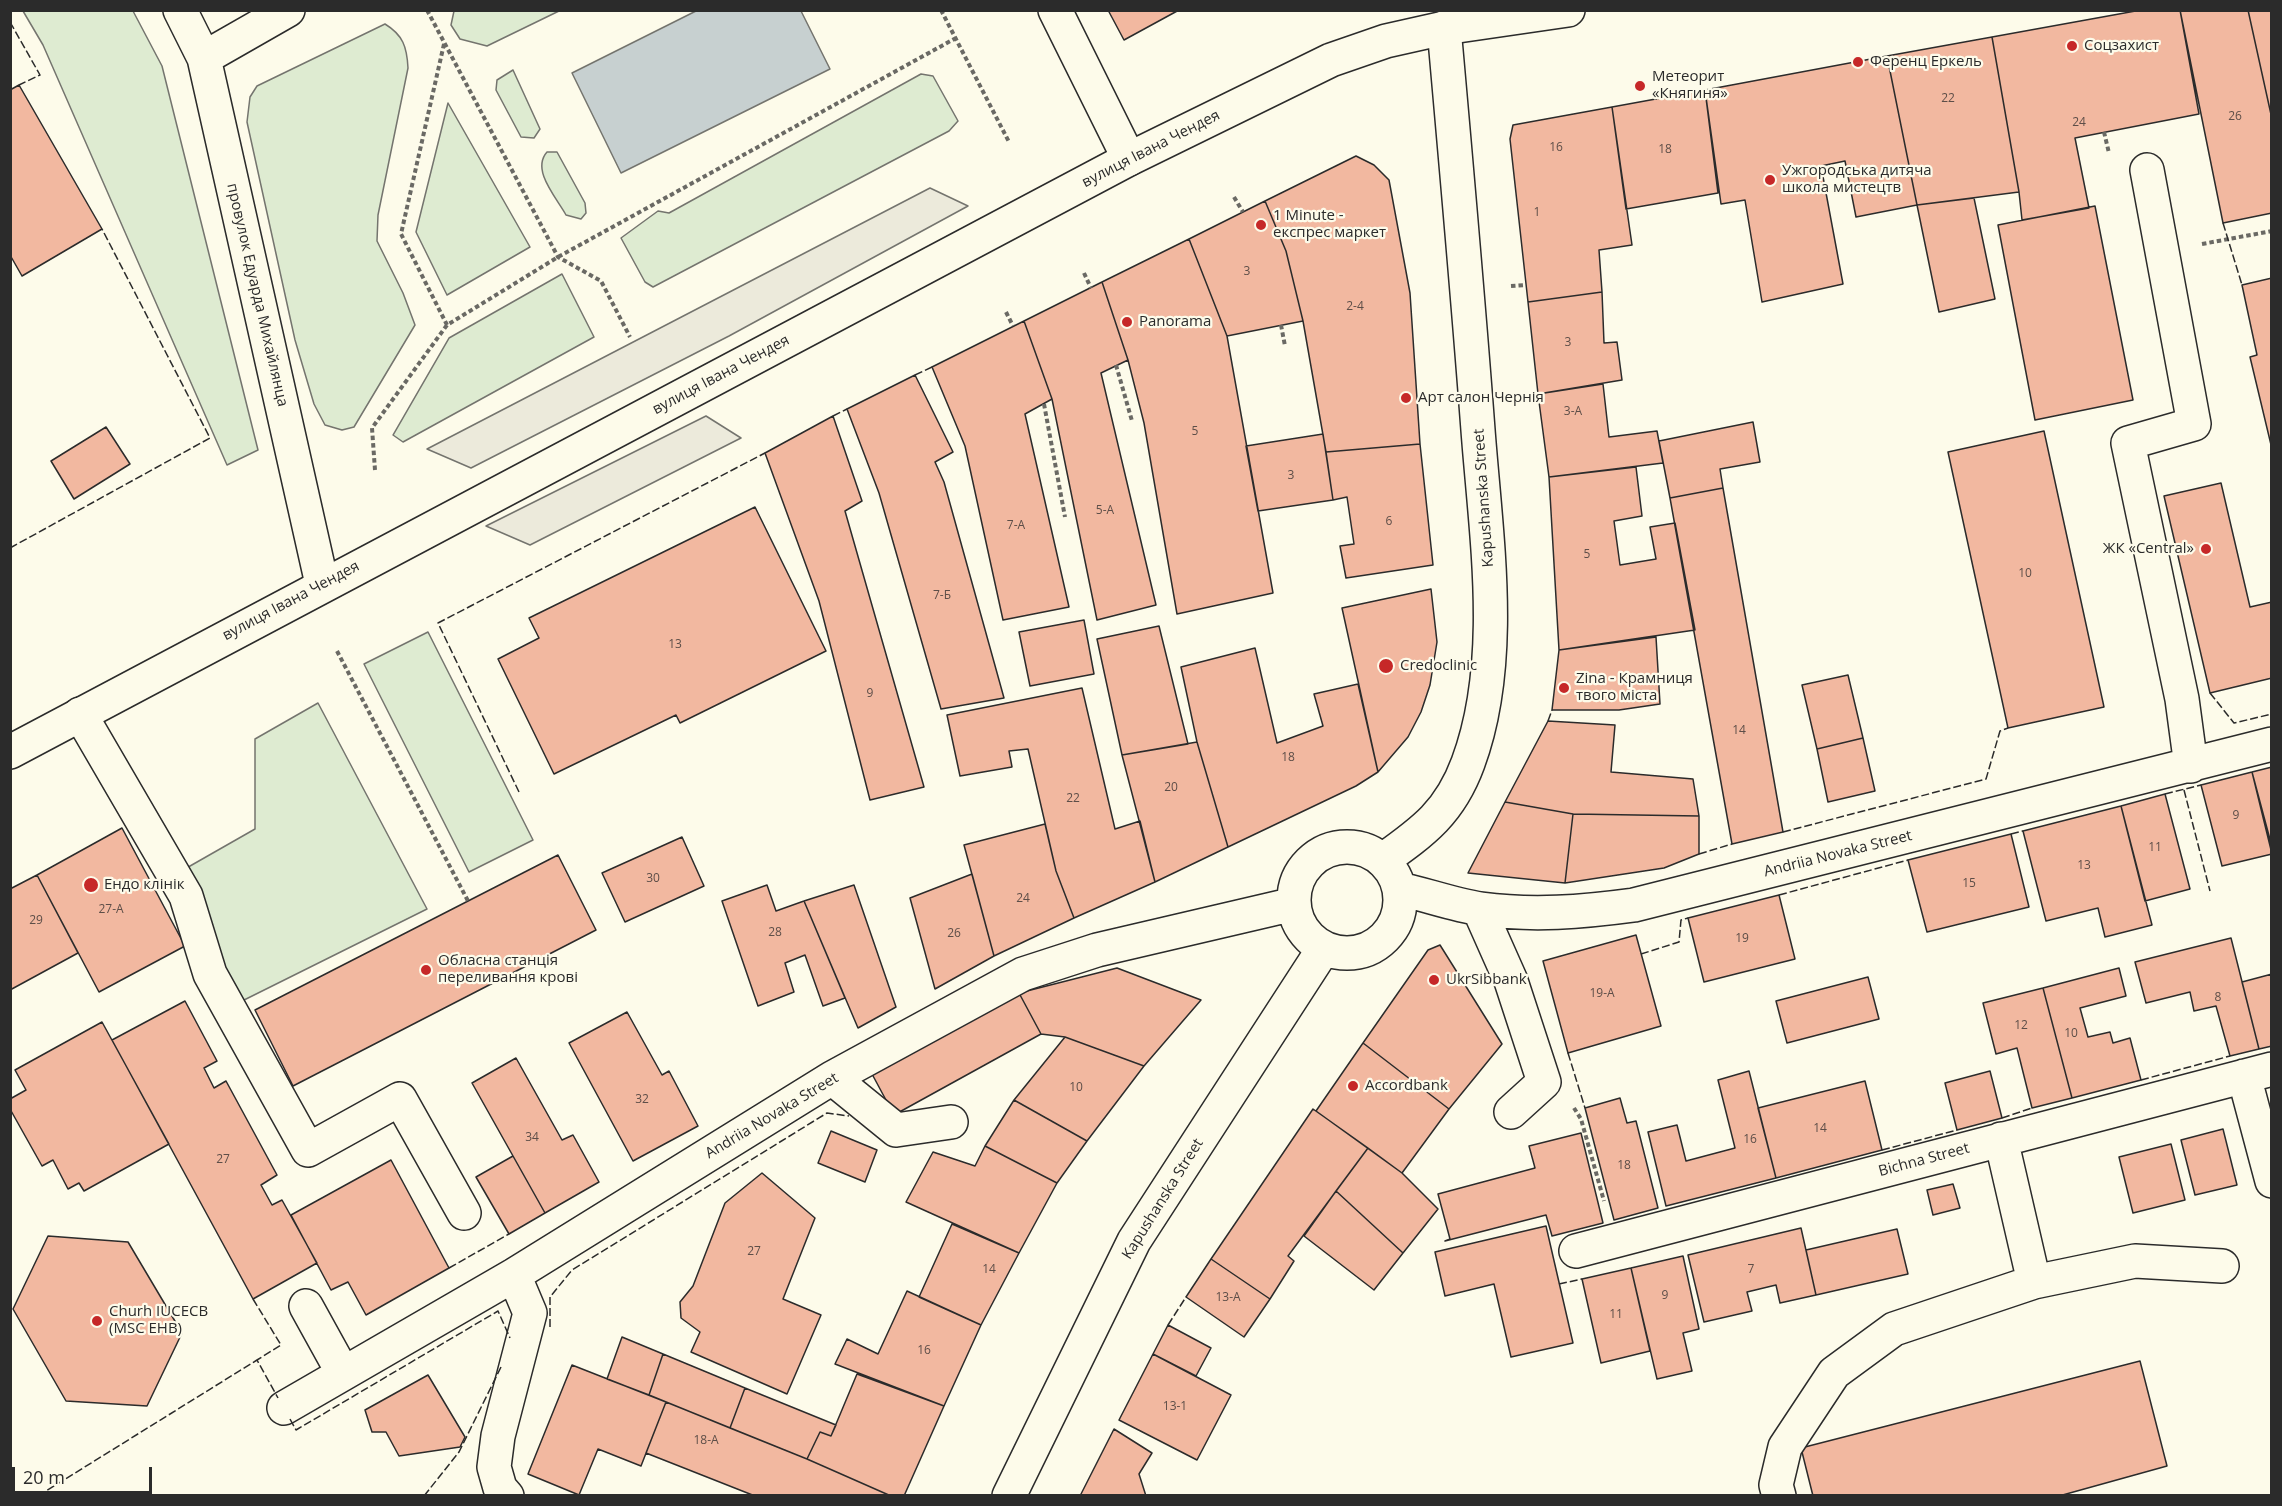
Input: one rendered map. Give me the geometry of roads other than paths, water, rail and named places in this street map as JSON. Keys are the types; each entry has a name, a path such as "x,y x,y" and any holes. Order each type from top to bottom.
{"street":[{"name":"провулок Едуарда Михайлянца","path":"180,10 204,58 322,584"},
{"path":"204,58 288,10"},
{"path":"1054,10 1129,159"},
{"name":"вулиця Івана Чендея","path":"10,752 322,584 1129,159 1331,60 1451,19 1568,10"},
{"name":"Kapushanska Street","path":"1383,860 1427,830 1453,796 1468,764 1487,696 1490,579 1469,306 1451,19"},
{"path":"2147,170 2194,424 2128,443 2182,699 2191,765"},
{"path":"80,714 186,896 210,974 308,1150 400,1099 464,1213"},
{"name":"Andriia Novaka Street","path":"1400,889 1479,909 1576,913 1634,905 2271,744"},
{"path":"1351,847 1369,851 1383,860 1394,873 1400,889 1400,906 1396,922 1386,936 1373,947 1357,952 1340,953 1324,948 1309,937 1299,922 1294,904 1296,886 1304,869 1316,856 1333,849 1351,847"},
{"name":"Andriia Novaka Street","path":"284,1408 514,1275 832,1078 1023,974 1097,950 1294,904"},
{"path":"1479,909 1511,981 1544,1082 1511,1112"},
{"name":"Kapushanska Street","path":"1009,1496 1134,1241 1324,948"},
{"path":"2258,1073 2271,1181"},
{"name":"Bichna Street","path":"1576,1251 2258,1073"},
{"path":"832,1078 896,1130 951,1122"},
{"path":"2001,1140 2034,1282"},
{"path":"1779,1496 1776,1485 1785,1447 1834,1373 1893,1329 2034,1282 2135,1261 2222,1266"},
{"path":"507,1496 500,1488 494,1467 498,1436 530,1313 514,1275"},
{"path":"306,1306 343,1373"}],"place":[{"name":"Соцзахист","path":"2072,46"},
{"name":"Ференц Еркель","path":"1858,62"},
{"name":"Метеорит «Княгиня»","path":"1640,86"},
{"name":"Ужгородська дитяча школа мистецтв","path":"1770,180"},
{"name":"1 Minute - експрес маркет","path":"1261,225"},
{"name":"Panorama","path":"1127,322"},
{"name":"Арт салон Чернія","path":"1406,398"},
{"name":"ЖК «Central»","path":"2206,549"},
{"name":"Credoclinic","path":"1386,666"},
{"name":"Zina - Крамниця твого міста","path":"1564,688"},
{"name":"Ендо клінік","path":"91,885"},
{"name":"Обласна станція переливання крові","path":"426,970"},
{"name":"UkrSibbank","path":"1434,980"},
{"name":"Accordbank","path":"1353,1086"},
{"name":"Churh IUCECB (MSC EHB)","path":"97,1321"}]}
